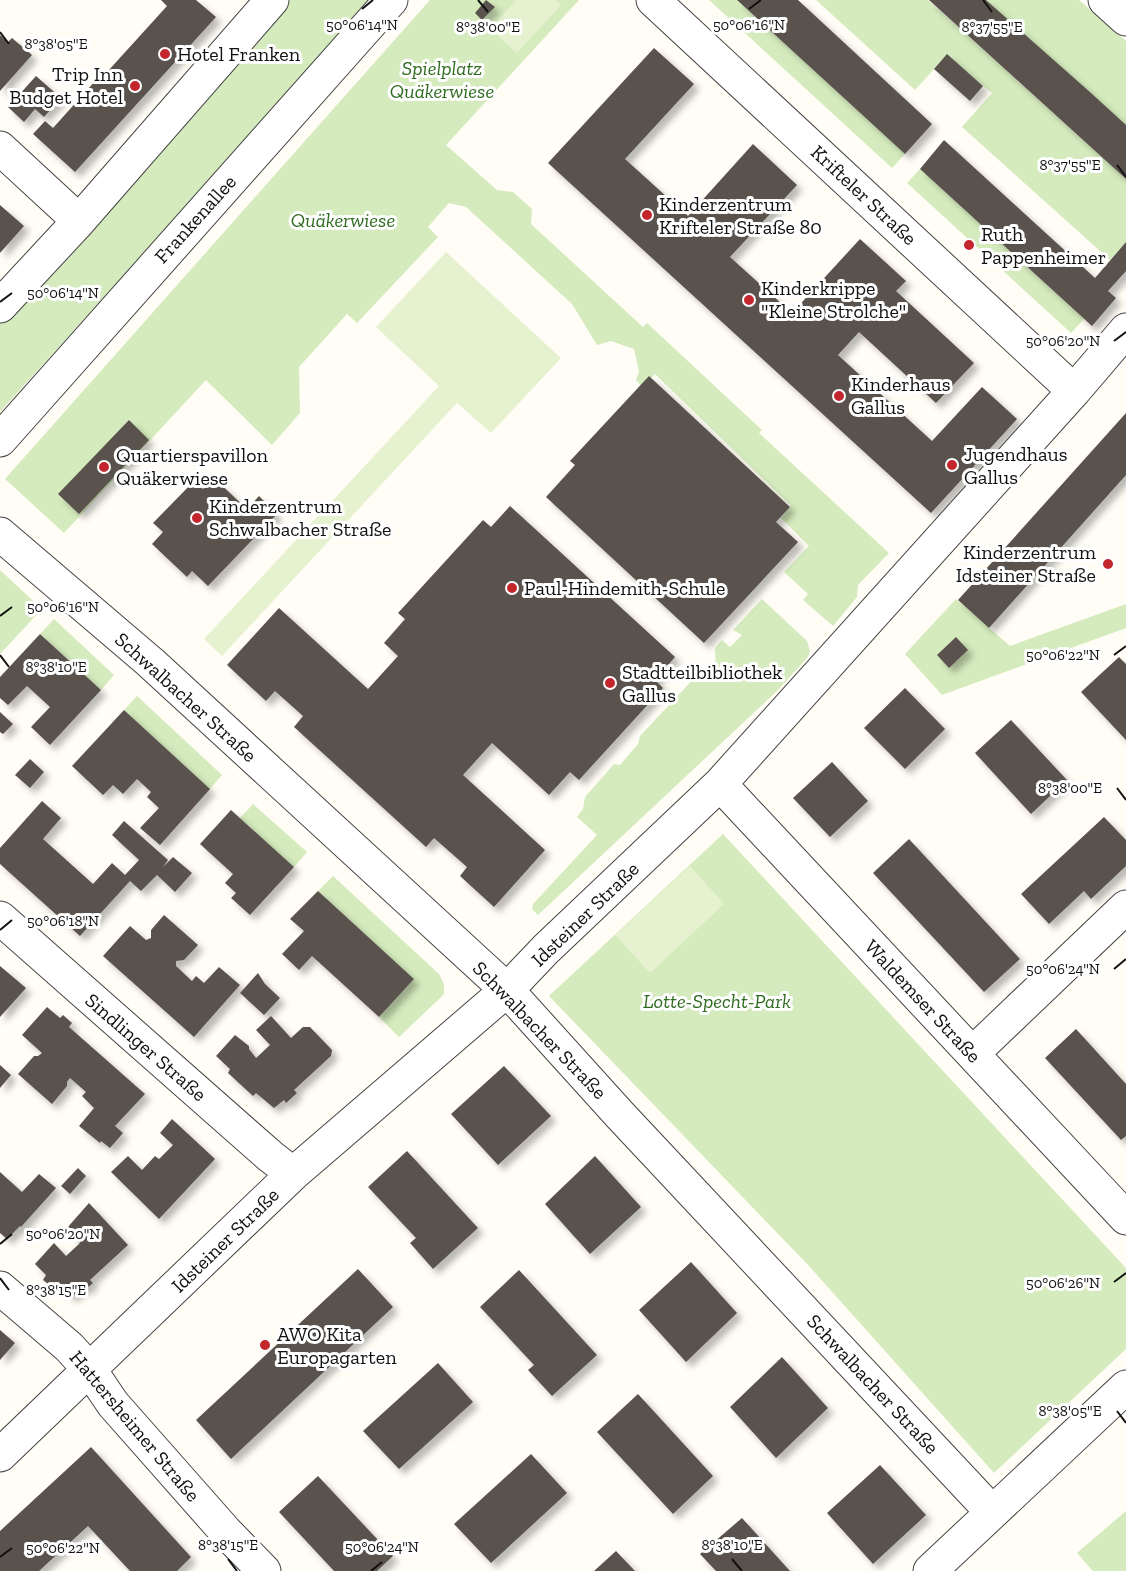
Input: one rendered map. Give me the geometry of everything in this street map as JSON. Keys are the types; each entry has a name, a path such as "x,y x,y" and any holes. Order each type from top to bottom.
{"street":[{"name":"Frankenallee","path":"0,440 391,0"},
{"name":"Krifteler Straße","path":"653,0 1074,391"},
{"path":"1105,0 1126,19"},
{"path":"0,306 78,221 262,3"},
{"path":"0,148 78,221"},
{"name":"Idsteiner Straße","path":"0,1455 293,1174 507,990 546,949 720,784 1074,391 1126,330"},
{"name":"Schwalbacher Straße","path":"0,534 150,662 507,990 992,1512"},
{"name":"Waldemser Straße","path":"720,784 1126,1218"},
{"path":"973,1053 1126,907"},
{"name":"Sindlinger Straße","path":"0,918 293,1174"},
{"name":"Hattersheimer Straße","path":"0,1288 69,1347 90,1370 113,1404 225,1532 264,1571"},
{"path":"930,1571 1126,1387"}],"green space":[{"path":"282,0 372,0 0,412 0,316"},
{"name":"Quäkerwiese","path":"430,0 579,0 446,145 497,190 513,192 532,209 531,224 643,327 647,323 762,430 759,433 889,553 858,585 857,597 833,626 803,600 808,594 784,572 809,546 781,518 791,506 655,374 643,388 636,380 639,371 634,349 611,341 597,345 572,304 466,207 449,203 428,227 438,237 357,323 347,314 299,367 300,413 272,445 206,380 64,533 5,479"},
{"path":"516,0 556,0 561,5 517,53 490,29"},
{"path":"709,0 737,0 905,154 892,168"},
{"path":"816,0 928,0 1126,179 1126,242 1110,260 962,127 992,93 947,55 915,90"},
{"path":"986,0 1079,0 1126,41 1126,126"},
{"path":"920,169 1084,319 1071,333 907,183"},
{"path":"446,252 561,358 491,433 457,403 222,656 204,639 439,386 376,327"},
{"path":"0,570 42,609 0,654"},
{"path":"762,599 807,641 810,651 808,657 777,691 538,915 532,909 533,904 597,835 577,817 583,809 585,797 614,764 620,765 638,744 640,736 699,673 716,672 715,648 722,640 730,647 742,635 733,630"},
{"path":"956,599 1010,646 1126,604 1126,628 942,695 905,654"},
{"path":"54,619 114,675 101,690 40,634"},
{"path":"137,696 222,775 210,789 124,710"},
{"path":"253,804 307,852 294,867 240,818"},
{"name":"Lotte-Specht-Park","path":"723,834 1126,1268 1126,1349 994,1473 809,1266 549,996"},
{"path":"690,866 724,904 650,973 615,935"},
{"path":"333,876 439,974 444,984 444,994 399,1037 379,1017 414,979 318,891"},
{"path":"1126,1511 1126,1571 1093,1571 1077,1553"}],"building":[{"path":"161,0 196,0 216,17 75,172 33,134 45,121 53,128 96,80 98,82 167,6"},
{"path":"486,0 495,7 482,20 475,13"},
{"path":"737,0 798,0 932,124 905,154"},
{"path":"929,0 986,0 1091,93 1126,125 1126,179"},
{"path":"0,35 8,42 12,38 32,55 0,91"},
{"path":"654,48 694,84 625,159 688,216 753,144 797,185 730,257 792,313 860,239 906,281 896,291 974,363 936,403 859,332 838,355 932,441 982,387 1017,419 931,513 548,163"},
{"path":"947,54 983,86 970,101 934,69"},
{"path":"36,76 61,98 44,117 35,109 24,122 8,107"},
{"path":"944,140 1095,278 1126,242 1126,271 1108,291 1116,298 1092,326 920,169"},
{"path":"0,205 24,226 0,253"},
{"path":"649,376 790,507 776,522 798,542 704,643 546,497 575,465 570,461"},
{"path":"1126,413 1126,475 989,628 958,600"},
{"name":"Quartierspavillon Quäkerwiese","path":"129,420 149,440 79,514 58,494"},
{"path":"214,478 247,509 259,496 277,514 208,586 192,571 187,577 152,544 163,532 153,523 194,481 203,489"},
{"path":"510,506 675,657 655,680 663,688 579,780 570,772 549,795 492,743 463,775 545,850 494,907 460,876 467,867 434,838 426,847 294,727 303,716 275,691 266,701 227,665 279,608 368,689 398,656 384,643 405,619 398,613 483,520 491,527"},
{"path":"40,634 101,690 50,745 31,727 50,707 27,686 8,705 0,698 0,677"},
{"path":"956,637 968,650 949,668 937,655"},
{"path":"1119,657 1126,664 1126,740 1081,692"},
{"path":"905,688 945,729 905,769 864,728"},
{"path":"124,710 210,789 160,845 140,828 159,808 147,797 151,792 137,779 123,794 113,785 103,795 72,766"},
{"path":"0,712 13,724 3,734 0,732"},
{"path":"1011,720 1067,780 1031,814 975,753"},
{"path":"30,759 44,772 30,788 15,775"},
{"path":"832,762 868,801 830,837 793,798"},
{"path":"42,801 61,818 43,839 93,884 112,863 125,875 139,860 112,835 124,821 168,860 163,867 173,857 192,873 175,892 157,875 141,891 130,881 80,936 0,864 0,848"},
{"path":"231,810 294,867 250,915 231,898 236,893 225,883 233,874 200,844"},
{"path":"1104,817 1126,840 1126,866 1091,899 1084,891 1049,924 1021,894"},
{"path":"909,839 1020,959 984,992 873,873"},
{"path":"318,891 414,979 379,1017 312,956 299,970 282,954 304,931 290,919"},
{"path":"164,915 198,945 184,960 176,961 176,966 192,981 196,976 204,983 219,967 240,985 194,1037 103,956 130,926 146,940 151,938 151,930"},
{"path":"0,966 26,988 0,1017"},
{"path":"258,973 265,984 280,998 264,1015 240,993"},
{"path":"47,1007 60,1018 63,1015 72,1023 69,1027 145,1094 115,1126 123,1133 110,1148 79,1126 94,1108 82,1096 86,1092 70,1078 67,1086 52,1104 18,1074 34,1056 42,1053 22,1035"},
{"path":"271,1016 291,1038 303,1027 310,1027 332,1050 331,1056 294,1090 297,1093 286,1103 284,1100 274,1108 256,1093 253,1096 228,1073 230,1069 216,1056 235,1035 249,1046 256,1058 270,1045 256,1030"},
{"path":"1076,1029 1126,1084 1126,1136 1121,1140 1045,1058"},
{"path":"0,1065 11,1075 0,1088"},
{"path":"504,1066 551,1116 498,1165 451,1114"},
{"path":"172,1119 215,1159 159,1219 111,1172 128,1156 142,1170 155,1156 159,1159 173,1145 160,1133"},
{"path":"407,1151 478,1228 433,1269 410,1243 416,1238 368,1187"},
{"path":"595,1156 641,1207 590,1254 545,1204"},
{"path":"78,1168 86,1176 70,1194 61,1186"},
{"path":"0,1172 22,1192 39,1174 56,1188 7,1239 0,1233"},
{"path":"89,1203 128,1245 90,1280 93,1283 85,1290 83,1287 72,1297 57,1284 53,1288 43,1280 46,1275 35,1264 54,1243 66,1256 80,1243 67,1228"},
{"path":"691,1262 737,1313 686,1362 639,1310"},
{"path":"358,1269 393,1307 231,1459 196,1420"},
{"path":"519,1270 597,1355 552,1396 528,1370 534,1365 480,1307"},
{"path":"0,1330 15,1343 0,1360"},
{"path":"782,1357 828,1408 776,1458 730,1407"},
{"path":"438,1363 473,1402 399,1469 363,1431"},
{"path":"638,1394 713,1476 673,1514 597,1432"},
{"path":"91,1447 191,1557 177,1571 130,1571 88,1526 39,1571 0,1571 0,1531"},
{"path":"531,1454 567,1493 491,1563 454,1524"},
{"path":"880,1465 926,1515 873,1564 827,1513"},
{"path":"318,1476 393,1556 377,1571 334,1571 279,1512"},
{"path":"742,1518 790,1571 716,1571 700,1554"},
{"path":"616,1551 635,1571 594,1571"}],"place":[{"name":"Hotel Franken","path":"165,54"},
{"name":"Trip Inn Budget Hotel","path":"135,86"},
{"name":"Kinderzentrum Krifteler Straße 80","path":"647,215"},
{"name":"Ruth Pappenheimer","path":"969,245"},
{"name":"Kinderkrippe \"Kleine Strolche\"","path":"749,300"},
{"name":"Kinderhaus Gallus","path":"839,396"},
{"name":"Jugendhaus Gallus","path":"952,465"},
{"name":"Quartierspavillon Quäkerwiese","path":"104,467"},
{"name":"Kinderzentrum Schwalbacher Straße","path":"197,518"},
{"name":"Kinderzentrum Idsteiner Straße","path":"1108,564"},
{"name":"Paul-Hindemith-Schule","path":"512,588"},
{"name":"Stadtteilbibliothek Gallus","path":"610,683"},
{"name":"AWO Kita Europagarten","path":"265,1345"}],"park label":[{"name":"Spielplatz Quäkerwiese","path":"442,80"}]}
